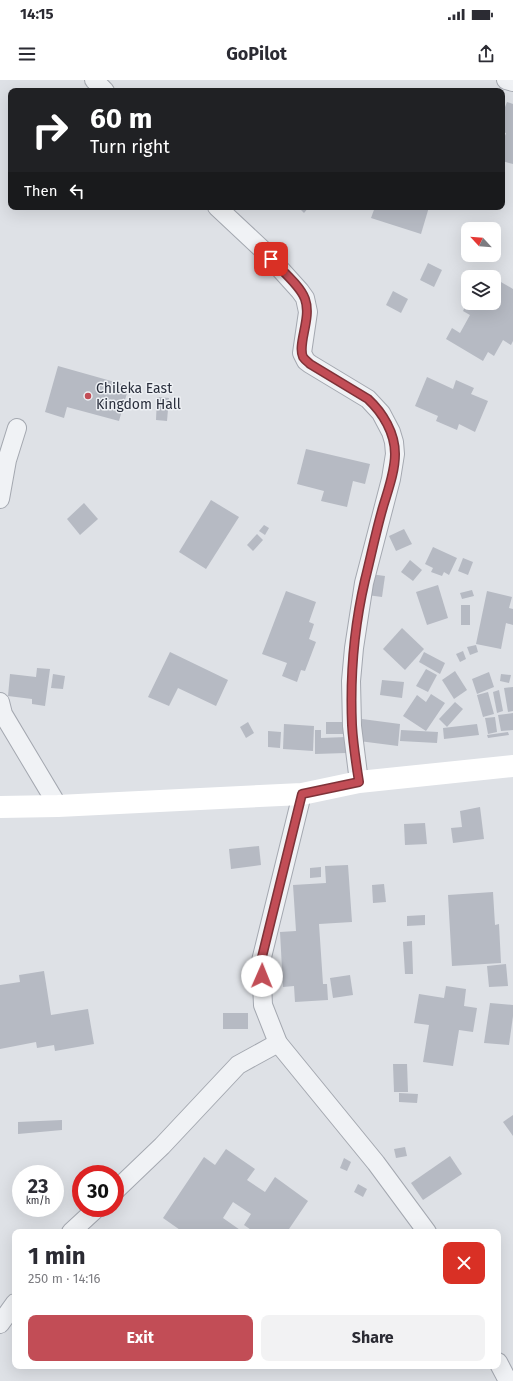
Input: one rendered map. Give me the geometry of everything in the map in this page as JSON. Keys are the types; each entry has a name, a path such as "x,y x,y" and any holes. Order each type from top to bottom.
{"main road":[{"path":"0,807 58,806 302,794 359,782 513,766"}],"street":[{"path":"94,80 102,88"},
{"path":"506,80 513,82"},
{"path":"220,210 267,255 296,286 305,298 308,312 302,350 303,358 310,364 368,399 376,406 391,432 394,442 394,464 364,583 354,648 351,681 352,726 359,782"},
{"path":"0,499 7,460 17,428"},
{"path":"0,702 3,714 58,806"},
{"path":"302,794 261,961 263,1005 278,1043 376,1163 425,1229"},
{"path":"124,1182 162,1146 238,1065 278,1043"},
{"path":"74,1229 87,1217"},
{"path":"0,1324 12,1308"},
{"path":"501,1368 508,1381"}],"building":[{"path":"507,102 513,104 513,164 505,162 505,107"},
{"path":"374,210 428,210 421,234 371,218"},
{"path":"428,263 442,270 434,287 420,280"},
{"path":"501,282 513,289 513,341 511,345 503,340 494,356 488,352 483,361 446,339 452,328 460,333 470,315 463,311 501,310"},
{"path":"393,291 408,299 401,313 386,305"},
{"name":"Chileka East Kingdom Hall","path":"58,366 129,386 119,421 67,407 64,418 45,412"},
{"path":"427,377 453,389 456,380 474,388 471,394 488,401 475,432 459,424 457,430 436,421 438,416 415,406"},
{"path":"157,397 169,398 167,421 156,420"},
{"path":"306,449 370,464 365,484 353,481 347,507 321,501 324,491 297,484"},
{"path":"211,500 239,517 206,569 179,552"},
{"path":"84,503 98,519 80,535 67,519"},
{"path":"264,525 269,528 265,535 259,531"},
{"path":"404,529 412,544 396,551 389,536"},
{"path":"257,534 263,540 253,551 247,545"},
{"path":"433,547 457,558 449,575 444,572 442,576 431,572 433,568 425,564"},
{"path":"463,558 473,562 468,575 458,571"},
{"path":"410,560 422,570 413,581 401,572"},
{"path":"370,574 385,576 382,597 367,595"},
{"path":"438,585 448,618 427,625 416,592"},
{"path":"472,590 474,596 462,599 460,593"},
{"path":"286,591 316,602 309,622 314,624 309,639 316,642 305,671 301,670 297,682 282,676 287,663 262,654"},
{"path":"487,591 512,597 509,608 513,609 513,625 506,623 501,649 476,644"},
{"path":"461,605 470,605 470,625 461,625"},
{"path":"402,628 424,649 405,670 383,649"},
{"path":"476,645 478,652 470,655 467,647"},
{"path":"463,651 466,659 460,662 456,654"},
{"path":"170,652 228,680 216,706 178,688 169,706 148,697"},
{"path":"424,652 445,663 440,674 419,662"},
{"path":"37,668 50,669 45,706 32,704 32,699 8,696 10,674 36,677"},
{"path":"426,669 437,675 428,692 416,686"},
{"path":"455,671 467,690 454,699 442,680"},
{"path":"489,672 494,687 477,694 472,679"},
{"path":"53,674 65,676 63,689 51,688"},
{"path":"501,674 511,675 509,683 500,681"},
{"path":"382,680 404,682 402,698 380,695"},
{"path":"513,687 513,711 508,712 504,688"},
{"path":"499,690 503,711 497,713 493,692"},
{"path":"488,692 494,714 483,717 477,695"},
{"path":"431,694 445,703 426,731 403,716 417,695 426,702"},
{"path":"455,702 463,709 447,727 439,719"},
{"path":"513,713 513,730 501,731 498,715"},
{"path":"495,717 497,732 488,734 485,718"},
{"path":"362,719 400,724 398,746 359,741"},
{"path":"248,722 254,733 246,738 240,727"},
{"path":"326,722 345,722 345,734 326,734"},
{"path":"284,724 314,726 313,751 283,749"},
{"path":"477,724 479,735 444,739 443,728"},
{"path":"315,730 321,730 321,738 346,737 346,753 315,754"},
{"path":"401,730 438,732 437,743 400,741"},
{"path":"268,731 281,732 280,748 268,747"},
{"path":"508,732 509,735 488,738 487,735"},
{"path":"480,807 484,839 453,843 451,828 462,827 460,811"},
{"path":"425,823 427,844 405,845 404,824"},
{"path":"259,846 261,865 231,869 229,849"},
{"path":"348,865 352,922 319,924 323,984 327,984 328,1000 295,1002 294,986 283,987 280,932 296,931 293,885 326,883 325,866"},
{"path":"321,867 321,877 310,878 310,868"},
{"path":"384,884 386,902 373,903 372,885"},
{"path":"493,892 495,925 499,924 501,963 452,966 448,895"},
{"path":"425,915 425,925 407,926 407,916"},
{"path":"412,941 413,974 405,974 403,942"},
{"path":"506,964 508,986 489,987 487,966"},
{"path":"44,971 51,1015 88,1009 94,1044 55,1051 54,1045 37,1048 36,1042 0,1049 0,985 20,982 19,975"},
{"path":"350,975 353,995 333,998 330,978"},
{"path":"446,986 466,989 464,1006 477,1008 473,1032 459,1030 453,1066 423,1062 429,1025 414,1023 419,994 444,998"},
{"path":"490,1003 513,1005 509,1045 484,1043"},
{"path":"223,1013 248,1013 248,1029 223,1029"},
{"path":"393,1064 407,1064 408,1092 394,1092"},
{"path":"399,1093 418,1094 417,1103 399,1102"},
{"path":"513,1115 513,1136 503,1122"},
{"path":"62,1120 62,1130 18,1134 18,1122"},
{"path":"405,1147 407,1156 396,1158 394,1149"},
{"path":"226,1149 255,1169 247,1180 265,1192 275,1177 308,1201 289,1229 250,1229 244,1225 251,1214 233,1202 223,1218 239,1229 179,1229 163,1218 204,1157 215,1165"},
{"path":"450,1156 462,1174 423,1200 411,1183"},
{"path":"344,1158 351,1162 347,1171 340,1168"},
{"path":"358,1184 367,1189 363,1197 354,1192"}],"place":[{"name":"Chileka East Kingdom Hall","path":"88,396"}],"route":[{"path":"262,976 261,961 302,794 359,782 352,726 351,681 354,648 364,583 391,479 395,454 391,432 376,406 352,388 310,364 303,358 302,350 308,312 305,298 271,259"}]}
